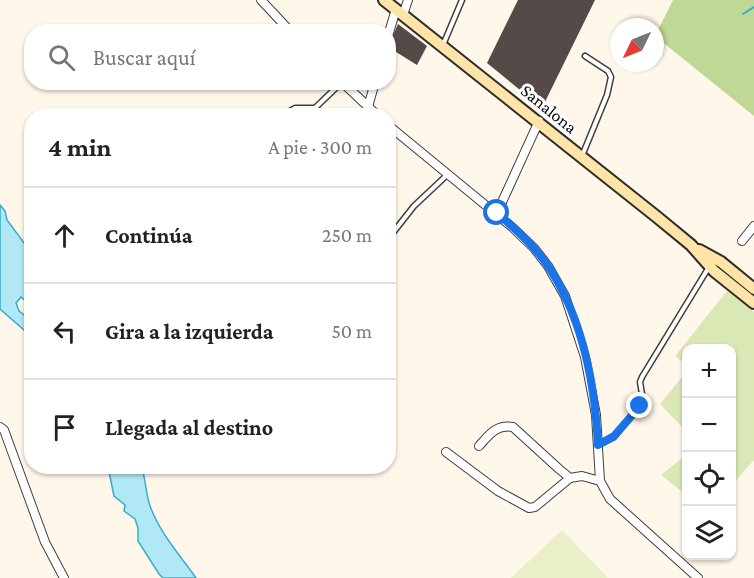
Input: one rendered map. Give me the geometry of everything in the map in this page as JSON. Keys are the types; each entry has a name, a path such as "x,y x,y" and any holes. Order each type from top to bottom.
{"main road":[{"name":"Sanalona","path":"384,0 539,121 691,245"},
{"path":"691,245 710,266 754,303"},
{"path":"691,245 721,262 754,289"}],"street":[{"path":"261,0 284,24"},
{"path":"394,24 408,0"},
{"path":"351,90 368,106 373,90"},
{"path":"497,213 539,121"},
{"path":"396,132 497,213 534,248 548,266 565,296 578,331 590,377 596,415 600,481 610,499 698,578"},
{"path":"742,241 754,226"},
{"path":"0,427 4,430 45,542 64,578"},
{"path":"479,446 497,428 513,427 570,478"},
{"path":"446,452 498,490 529,508 535,507 570,478 582,476 600,481"},
{"path":"582,476 598,464"}],"lane":[{"path":"442,46 462,0"},
{"path":"582,156 607,95 611,77 608,71 585,56"},
{"path":"295,108 315,108 334,90"},
{"path":"396,229 414,206 448,175"},
{"path":"598,445 614,436 640,406 643,400 640,382 642,377 710,266"}],"green space":[{"path":"673,0 754,0 754,116 664,43 664,18"},
{"path":"727,291 754,312 754,460 736,480 736,344 685,344"},
{"path":"682,347 682,362 675,356"},
{"path":"682,377 682,427 660,404"},
{"path":"682,458 682,492 661,475"},
{"path":"562,530 608,578 511,578"}],"water":[{"path":"0,205 5,211 7,220 24,243 24,300 21,297 16,303 19,311 24,315 24,330 0,309"},
{"path":"109,474 143,474 153,513 164,533 196,578 163,578 159,574 138,541 135,519 124,511 125,505 114,496"}],"building":[{"path":"518,0 595,0 542,108 487,63"},
{"path":"398,24 427,46 417,65 396,52"}],"waterway":[{"path":"743,14 754,7"}],"route":[{"path":"497,213 534,248 548,266 565,296 578,331 592,387 598,445 614,436 640,406"}]}
